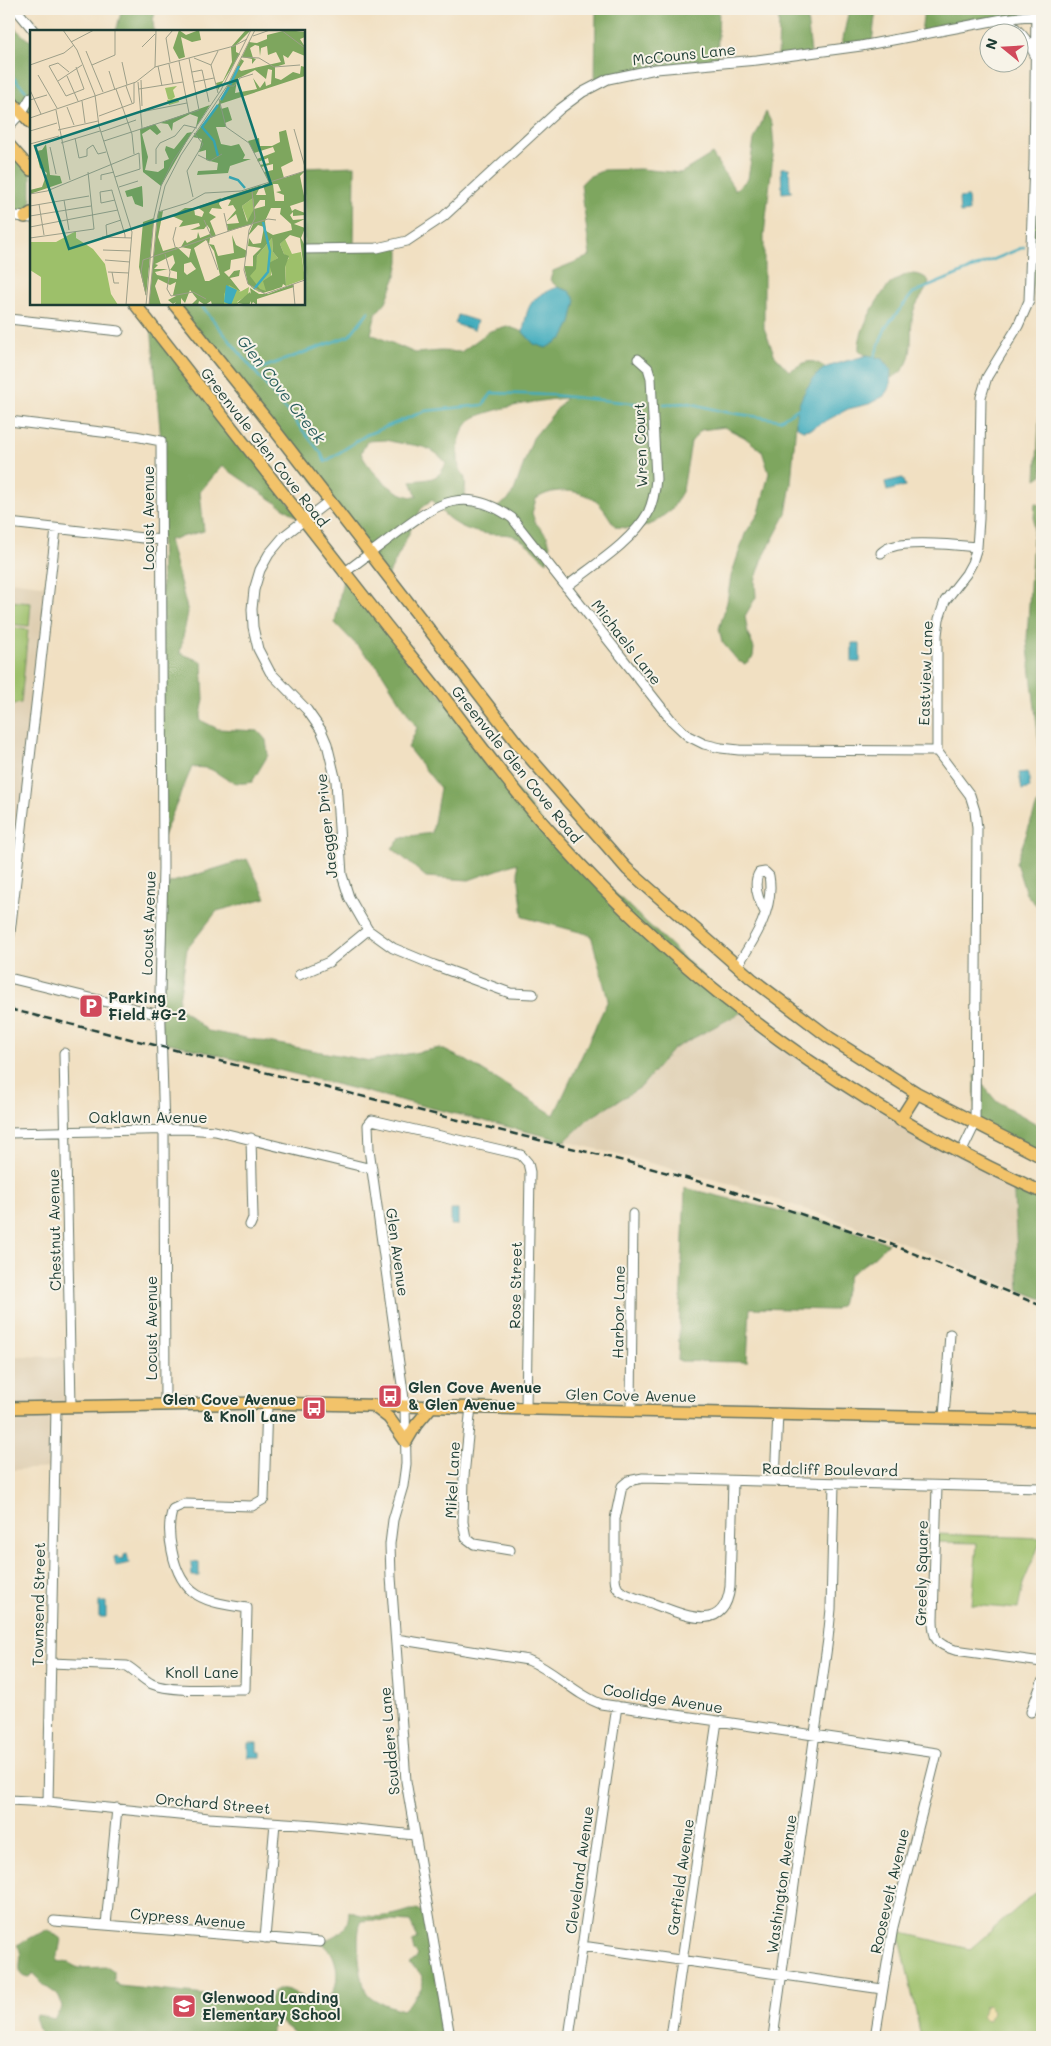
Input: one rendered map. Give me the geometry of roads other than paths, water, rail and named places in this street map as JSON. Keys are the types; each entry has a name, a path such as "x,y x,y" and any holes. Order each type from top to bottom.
{"main road":[{"path":"9,99 30,122"},
{"path":"9,145 30,169"},
{"name":"Greenvale Glen Cove Road","path":"136,305 303,521 456,713 499,771 553,835 602,887 698,975 745,1014 822,1071 900,1120 961,1153 1042,1192"},
{"name":"Greenvale Glen Cove Road","path":"175,305 371,553 517,744 627,870 737,966 830,1038 917,1093 1042,1157"},
{"path":"900,1120 917,1093"},
{"name":"Glen Cove Avenue","path":"9,1408 267,1403 944,1416 1042,1420"},
{"path":"372,1406 389,1418 406,1442 416,1424 432,1406"}],"street":[{"path":"16,9 33,30"},
{"name":"McCouns Lane","path":"305,249 377,248 407,241 443,217 560,109 583,92 608,79 656,69 756,60 861,46 1036,12"},
{"name":"Eastview Lane","path":"937,751 936,645 939,619 945,601 972,563 977,547 980,396 987,377 1018,326 1029,301 1034,163 1036,12"},
{"path":"1003,19 1017,27 1036,56"},
{"path":"9,126 22,112 30,99"},
{"path":"1034,163 1042,175"},
{"path":"1032,203 1042,196"},
{"path":"9,215 29,216"},
{"path":"9,319 119,330"},
{"name":"Wren Court","path":"566,586 613,550 636,529 647,514 655,496 656,479 651,378 648,368 638,359"},
{"name":"Locust Avenue","path":"9,421 135,436 161,441 164,836 160,1015 164,1130 165,1405"},
{"name":"Jaegger Drive","path":"329,500 276,544 260,570 254,590 252,609 253,627 258,649 270,672 307,710 328,744 336,781 342,875 349,897 368,930 393,948 510,993 533,994"},
{"name":"Michaels Lane","path":"344,573 418,517 439,505 456,501 478,501 497,507 512,518 672,722 688,736 704,744 740,750 937,751"},
{"path":"9,523 161,540"},
{"path":"9,942 56,529"},
{"path":"881,553 889,547 897,546 942,545 977,547"},
{"path":"937,751 970,796 975,811 977,828 975,1124 961,1153"},
{"path":"737,966 758,932 765,912"},
{"path":"300,975 329,962 368,930"},
{"path":"9,978 160,1015"},
{"name":"Chestnut Avenue","path":"64,1053 71,1406"},
{"name":"Glen Avenue","path":"406,1406 372,1169 368,1125 372,1120 514,1153 521,1155 528,1163"},
{"name":"Oaklawn Avenue","path":"9,1133 185,1129 215,1131 251,1138 372,1169"},
{"path":"250,1225 253,1218 251,1138"},
{"name":"Rose Street","path":"526,1407 530,1214 530,1172 528,1163"},
{"name":"Harbor Lane","path":"631,1410 633,1214"},
{"path":"944,1416 950,1334"},
{"name":"Knoll Lane","path":"50,1663 127,1666 137,1671 152,1684 172,1688 245,1688 247,1608 206,1601 186,1586 178,1576 175,1566 170,1540 170,1517 173,1509 184,1504 252,1506 264,1499 267,1403"},
{"name":"Scudders Lane","path":"406,1406 406,1464 403,1486 393,1520 390,1544 390,1577 406,1781 450,2037"},
{"name":"Mikel Lane","path":"471,1406 464,1476 464,1533 470,1542 474,1544 510,1550"},
{"name":"Townsend Street","path":"48,1802 56,1407"},
{"path":"776,1481 778,1413"},
{"name":"Radcliff Boulevard","path":"733,1481 729,1596 719,1612 703,1619 690,1618 633,1596 616,1586 615,1519 622,1488 628,1481 643,1478 1042,1488"},
{"name":"Washington Avenue","path":"773,2037 816,1735 830,1620 834,1483"},
{"name":"Greely Square","path":"937,1486 933,1620 935,1638 943,1646 955,1650 1042,1662"},
{"name":"Coolidge Avenue","path":"396,1639 528,1660 545,1667 584,1697 601,1704 937,1753"},
{"path":"1031,1712 1042,1682"},
{"name":"Cleveland Avenue","path":"569,2037 617,1706"},
{"name":"Garfield Avenue","path":"671,2037 717,1721"},
{"name":"Roosevelt Avenue","path":"875,2037 893,1927 937,1753"},
{"name":"Orchard Street","path":"9,1800 415,1835"},
{"path":"106,1925 117,1808"},
{"path":"265,1938 275,1823"},
{"name":"Cypress Avenue","path":"54,1921 320,1942"},
{"path":"582,1946 882,1989"}],"water":[{"path":"781,168 789,168 790,189 792,192 782,193"},
{"path":"968,197 969,212 960,213 959,198"},
{"path":"557,287 569,291 576,300 571,323 563,338 546,348 534,344 523,332 526,315 531,303 535,299"},
{"path":"458,315 477,321 474,330 455,324"},
{"path":"868,355 882,359 891,370 890,386 884,396 869,404 848,409 811,429 803,430 797,427 797,412 800,403 815,377 827,367"},
{"path":"902,478 905,486 887,491 885,482"},
{"path":"852,643 860,643 860,662 852,662"},
{"path":"1028,772 1030,788 1022,790 1019,773"},
{"path":"451,1210 458,1210 458,1225 451,1225"},
{"path":"127,1554 129,1563 116,1566 114,1557 118,1556 120,1559 124,1558 124,1555"},
{"path":"191,1562 199,1563 199,1576 192,1576"},
{"path":"99,1602 106,1602 106,1617 99,1617"},
{"path":"248,1743 257,1743 257,1752 261,1752 261,1757 248,1757"}],"waterway":[{"name":"Glen Cove Creek","path":"9,73 26,91"},
{"name":"Glen Cove Creek","path":"874,357 886,327 913,293 1024,247"},
{"name":"Glen Cove Creek","path":"201,305 321,453 325,462 366,435 425,411 483,405 492,393 551,395 641,404"},
{"path":"254,371 349,336 369,311"},
{"name":"Glen Cove Creek","path":"664,404 689,403 725,412 780,420 799,408"}],"railway":[{"path":"9,1009 628,1162 722,1188 888,1243 1042,1306"}],"place":[{"name":"Parking Field #G-2","path":"91,1006"},
{"name":"Glen Cove Avenue & Glen Avenue","path":"390,1396"},
{"name":"Glen Cove Avenue & Knoll Lane","path":"314,1408"},
{"name":"Glenwood Landing Elementary School","path":"184,2006"}]}
